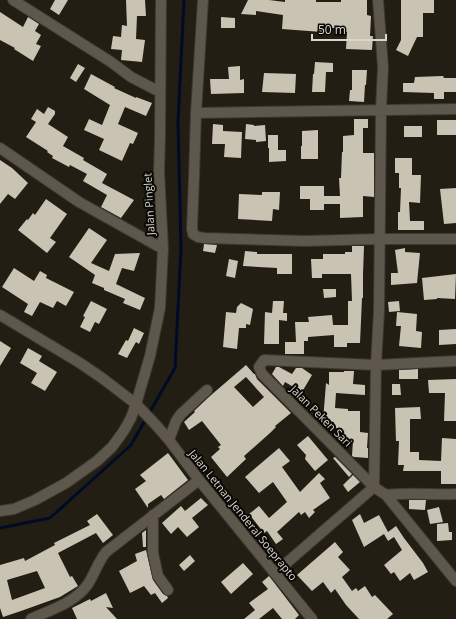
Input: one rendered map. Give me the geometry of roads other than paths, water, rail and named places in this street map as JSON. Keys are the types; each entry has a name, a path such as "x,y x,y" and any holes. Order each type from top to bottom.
{"street":[{"path":"13,0 111,62 131,77 160,92"},
{"name":"Jalan Pinglet","path":"0,511 14,509 66,484 112,447 138,407 160,308 163,249 159,171 161,0"},
{"path":"203,0 196,113 193,234 198,237 205,238 305,241 456,239"},
{"path":"275,573 374,487 376,365 379,311 381,110 384,67 378,0"},
{"path":"196,113 456,109"},
{"path":"0,148 79,202 163,249"},
{"name":"Jalan Letnan Jenderal Soeprapto","path":"0,315 80,363 102,378 138,407 169,440 199,480 312,619"},
{"name":"Jalan Peken Sari","path":"374,487 262,374 259,367 264,360 376,365"},
{"path":"376,365 456,361"},
{"path":"169,440 180,414 207,390"},
{"path":"31,619 76,597 88,583 106,552 199,480"},
{"path":"374,487 386,495 456,581"},
{"path":"386,495 400,493 456,494"},
{"path":"153,515 154,553 158,576 168,590"}],"waterway":[{"path":"0,528 50,518 131,445 175,368 181,249 178,122 184,0"}]}
